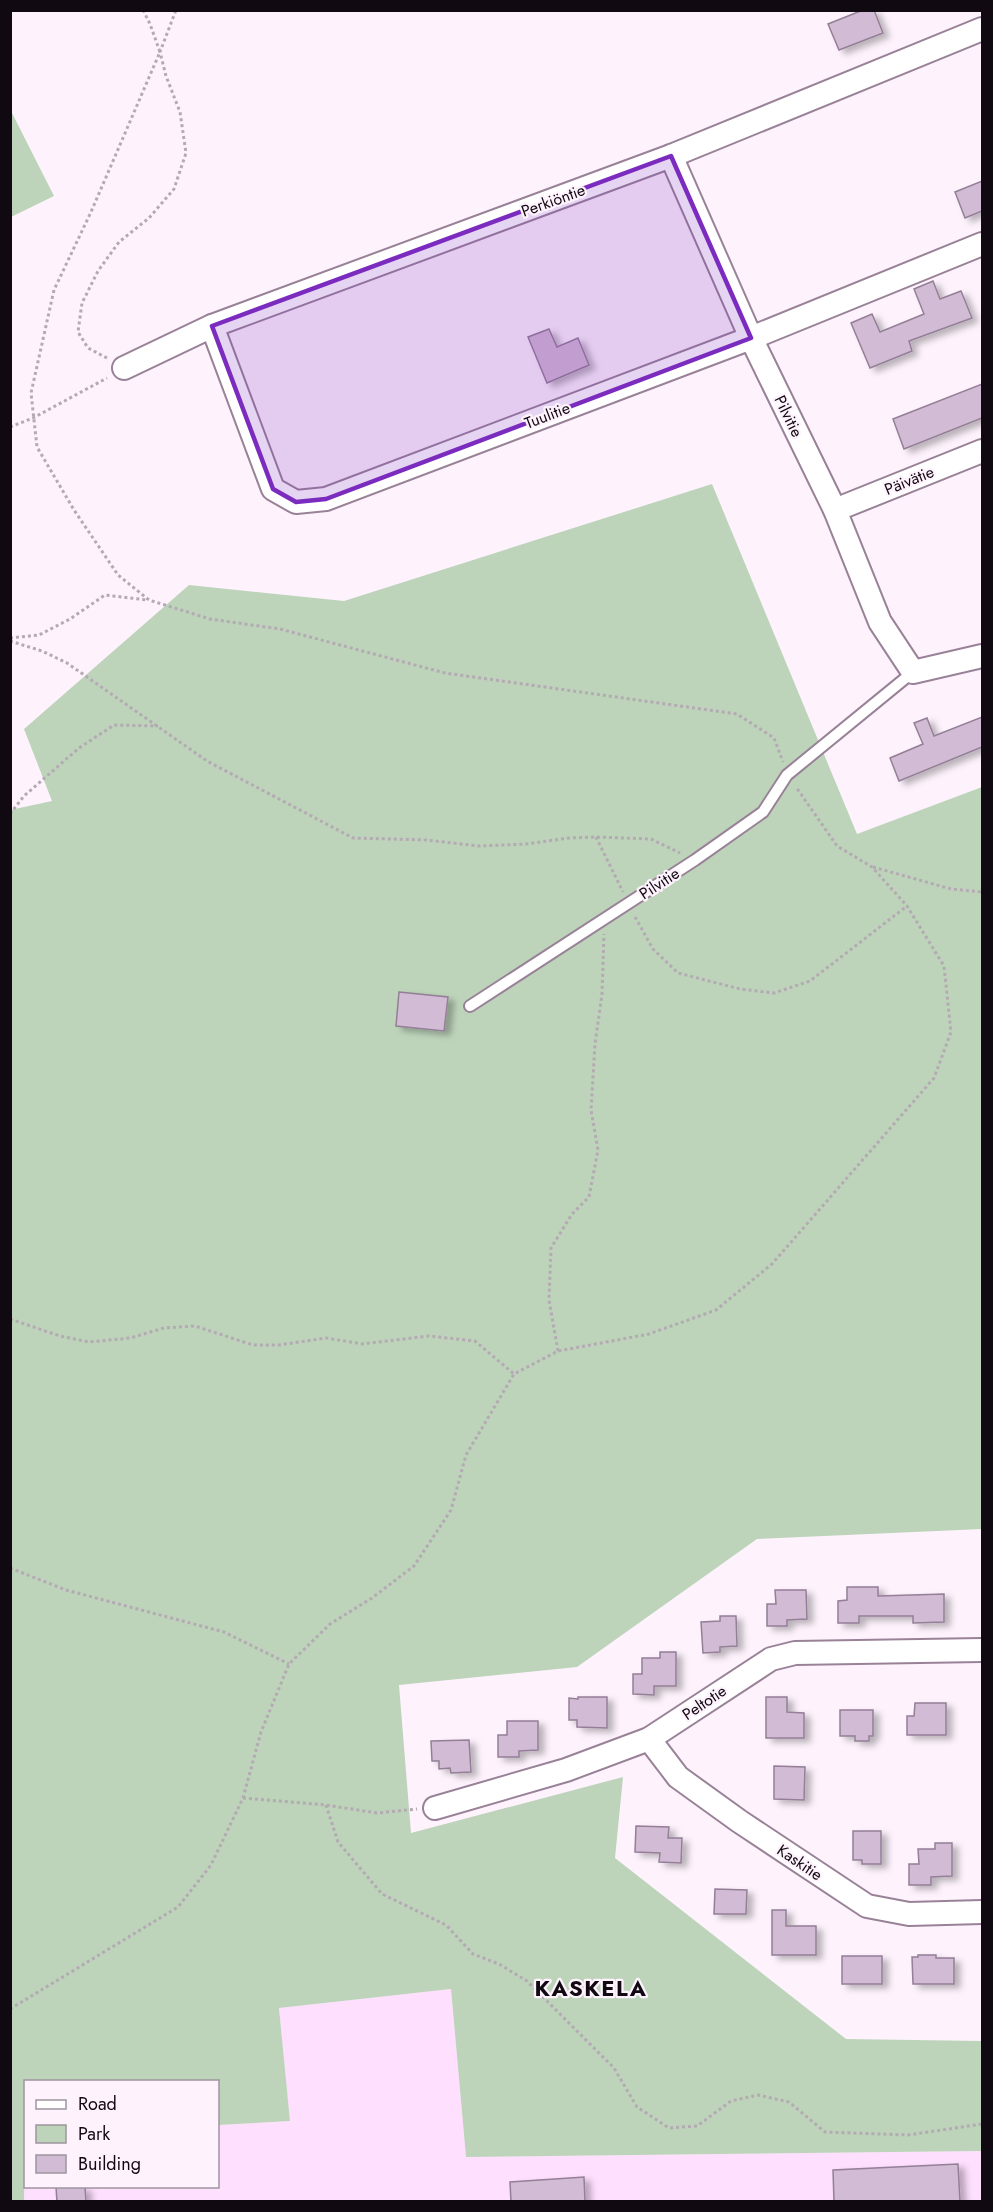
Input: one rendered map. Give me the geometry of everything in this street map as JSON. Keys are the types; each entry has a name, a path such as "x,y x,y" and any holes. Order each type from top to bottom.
{"street":[{"name":"Perkiöntie","path":"124,368 212,326 671,156 982,29"},
{"name":"Pilvitie","path":"671,156 751,338 835,510 880,622 913,672 982,656"},
{"name":"Tuulitie","path":"212,326 273,489 296,502 326,499 751,338 982,244"},
{"name":"Päivätie","path":"835,510 982,451"},
{"name":"Peltotie","path":"435,1808 566,1770 650,1739 771,1659 795,1653 982,1650"},
{"name":"Kaskitie","path":"650,1739 678,1777 739,1821 867,1906 909,1914 982,1912"}],"lane":[{"name":"Pilvitie","path":"470,1006 695,860 763,812 787,775 913,672"}],"path":[{"path":"124,368 88,348 78,332 82,303 98,271 119,242 149,218 174,189 186,153 180,112 150,24 143,10"},
{"path":"149,600 118,575 74,510 37,447 30,393 54,290 91,212 176,10"},
{"path":"10,428 33,418 124,368"},
{"path":"10,639 39,635 105,595 149,600 210,619 280,629 445,673 736,714 774,738 787,775 837,846 872,867 951,889 982,892"},
{"path":"10,639 67,663 207,760 353,838 426,840 479,846 526,844 569,838 651,839 695,860"},
{"path":"10,814 24,796 79,748 114,725 159,726"},
{"path":"596,837 653,949 678,973 740,989 774,993 810,981 907,906"},
{"path":"10,2009 178,1907 211,1865 243,1798 261,1732 289,1664 330,1624 372,1598 414,1566 451,1510 465,1455 514,1374 558,1351 649,1334 716,1310 772,1264 934,1078 951,1032 944,966 907,906 872,867"},
{"path":"558,1351 549,1300 551,1248 572,1214 590,1197 598,1150 591,1110 595,1044 602,994 605,918"},
{"path":"10,1319 60,1336 89,1341 130,1338 164,1328 195,1326 253,1345 279,1345 326,1338 362,1344 429,1336 475,1341 514,1374"},
{"path":"10,1568 66,1590 224,1632 289,1664"},
{"path":"243,1798 326,1805 377,1813 435,1808"},
{"path":"326,1805 338,1842 382,1894 446,1925 473,1954 499,1964 527,1981 614,2068 637,2107 669,2128 697,2126 731,2101 758,2095 789,2102 825,2132 909,2135 982,2124"}],"highlighted area":[{"path":"671,156 751,338 326,499 296,502 273,489 212,326"}],"shaded area":[{"path":"451,1989 466,2157 982,2151 982,2201 24,2202 24,2188 219,2188 219,2125 290,2121 279,2008"}],"green space":[{"path":"11,111 54,196 10,217"},
{"path":"712,484 857,834 982,787 982,1529 757,1539 577,1667 399,1685 411,1833 623,1777 615,1858 846,2039 982,2041 982,2151 466,2157 451,1989 279,2008 290,2121 219,2125 219,2080 24,2080 24,2201 11,2201 10,810 52,801 24,729 189,585 344,601"}],"building":[{"path":"863,10 874,10 883,33 839,50 828,24"},
{"path":"982,181 982,211 965,218 955,192"},
{"path":"933,281 940,299 961,291 972,318 909,341 912,351 870,368 851,323 872,314 880,332 924,314 914,289"},
{"path":"549,329 557,347 578,338 589,365 547,383 528,337"},
{"path":"982,384 982,418 904,449 893,419"},
{"path":"982,717 982,747 899,781 890,758 923,744 914,723 927,718 934,736"},
{"path":"399,992 448,997 444,1031 396,1026"},
{"path":"847,1587 878,1587 878,1596 944,1594 944,1622 913,1623 913,1616 859,1616 859,1623 838,1623 838,1601 847,1600"},
{"path":"775,1590 806,1590 807,1619 787,1620 787,1626 767,1626 767,1604 776,1604"},
{"path":"720,1616 736,1616 737,1646 720,1647 720,1652 703,1653 701,1622 720,1621"},
{"path":"660,1652 676,1652 676,1686 654,1686 654,1695 633,1694 633,1674 642,1674 642,1658 660,1658"},
{"path":"578,1697 607,1697 607,1728 577,1727 577,1720 569,1720 569,1698 578,1699"},
{"path":"766,1697 787,1697 787,1712 804,1713 804,1738 766,1738"},
{"path":"915,1703 946,1703 946,1735 907,1735 907,1716 914,1716"},
{"path":"840,1710 873,1710 873,1736 869,1736 869,1741 855,1741 855,1736 840,1736"},
{"path":"507,1721 538,1721 538,1750 519,1751 519,1757 498,1757 498,1735 507,1735"},
{"path":"469,1740 471,1772 451,1773 450,1768 439,1769 439,1761 432,1761 431,1741"},
{"path":"774,1766 805,1767 804,1800 774,1799"},
{"path":"636,1826 669,1827 668,1838 682,1838 681,1863 659,1862 660,1853 635,1852"},
{"path":"853,1831 881,1831 881,1864 862,1864 862,1860 853,1860"},
{"path":"935,1843 952,1843 952,1876 931,1877 931,1885 909,1885 909,1864 919,1864 918,1849 935,1849"},
{"path":"715,1889 747,1890 746,1914 714,1914"},
{"path":"772,1910 786,1910 786,1926 816,1926 816,1955 772,1955"},
{"path":"918,1955 954,1958 954,1984 913,1984 912,1957 918,1957"},
{"path":"842,1956 882,1956 882,1984 842,1984"},
{"path":"958,2164 960,2202 834,2202 833,2170"},
{"path":"584,2177 585,2202 511,2202 510,2182"},
{"path":"56,2188 85,2188 86,2202 57,2202"}],"district":[{"name":"KASKELA","path":"591,1988"}]}
